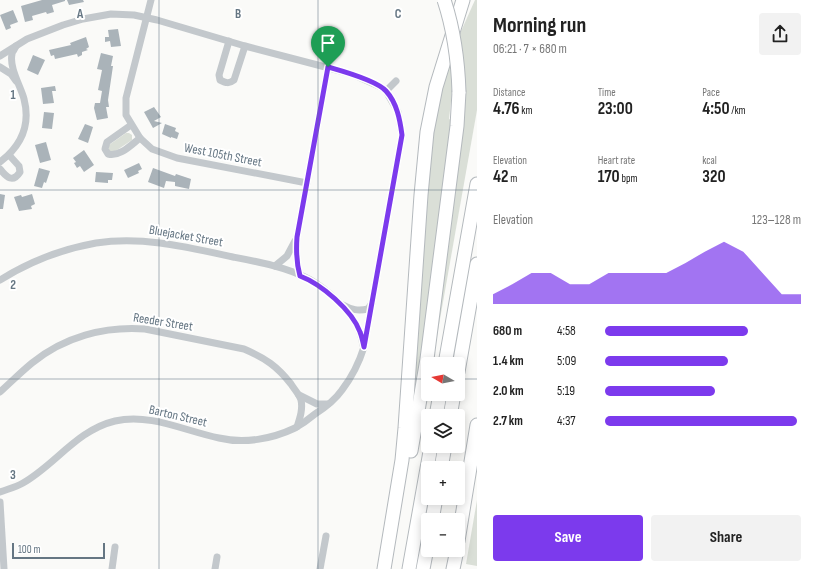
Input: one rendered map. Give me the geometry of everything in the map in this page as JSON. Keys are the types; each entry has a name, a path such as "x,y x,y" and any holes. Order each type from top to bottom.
{"highway":[{"path":"390,534 400,513 427,359 457,126 459,92 455,48 452,26 444,0"},
{"path":"384,569 406,428 425,151 430,111 442,65 463,0"},
{"path":"450,43 470,0"},
{"path":"446,357 477,184"},
{"path":"461,357 477,264"},
{"path":"463,513 477,425"},
{"path":"409,569 430,453"},
{"path":"423,569 425,557"},
{"path":"453,569 455,557"}],"street":[{"name":"West 105th Street","path":"151,0 126,98 126,115 140,138 152,149 177,158 307,184"},
{"path":"0,56 27,39 63,25 95,16 123,14 146,18 352,74 381,87 386,91 396,81"},
{"path":"229,41 219,75 220,80 225,83 231,83 234,80 245,46"},
{"path":"18,44 12,54 12,61 18,85"},
{"path":"0,67 11,74 18,85 24,98 27,113 22,136 16,148 0,162"},
{"path":"300,276 296,262 297,237 328,67"},
{"name":"Barton Street","path":"0,492 22,484 82,437 102,426 114,422 128,419 142,419 220,439 250,440 277,435 297,427 332,403 350,379 364,347 402,142 401,123 398,112 386,91"},
{"path":"131,124 107,142 105,149 108,154 113,156 121,152 140,138"},
{"path":"0,169 6,176 15,178 18,176 20,172 19,166 9,155"},
{"path":"275,266 287,256 297,237"},
{"name":"Bluejacket Street","path":"0,280 20,268 55,253 95,243 140,240 174,244 275,266 309,279 350,309 359,311 368,309 372,303"},
{"name":"Bluejacket Street","path":"340,303 360,331 364,347"},
{"name":"Reeder Street","path":"0,392 33,362 65,342 100,331 131,328 159,331 244,349 271,363 281,372 299,395 317,404 323,405 332,403"},
{"path":"297,427 301,416 301,401 299,395"},
{"path":"0,502 4,569"},
{"path":"320,569 326,536"},
{"path":"112,569 115,547"},
{"path":"214,569 217,557"}],"shaded area":[{"path":"475,0 477,0 477,110 437,336 434,335 458,38"},
{"path":"452,54 454,74 449,119 453,121 415,405 412,405 429,166 444,82"},
{"path":"126,133 132,135 132,140 114,152 109,151 109,145"},
{"path":"477,500 477,566 466,564"}],"building":[{"path":"42,0 65,1 52,5 54,12 47,14 46,12 32,16 33,20 25,22 21,6"},
{"path":"67,0 83,0 84,2 69,5"},
{"path":"13,10 18,22 10,25 11,28 6,30 0,15"},
{"path":"118,29 121,46 111,47 110,41 105,42 105,37 109,37 108,30"},
{"path":"86,37 89,47 86,49 88,50 82,52 82,55 78,57 77,54 55,59 54,55 51,56 49,50 71,45 70,43"},
{"path":"101,53 113,56 111,66 113,66 108,100 109,107 106,107 108,118 97,120 94,108 95,103 100,103 102,91 98,90 102,70 97,69"},
{"path":"33,55 45,60 38,75 27,70"},
{"path":"55,86 56,91 52,91 54,103 43,104 41,88"},
{"path":"154,107 161,117 154,121 162,123 153,128 144,112"},
{"path":"44,112 54,113 52,129 42,128"},
{"path":"85,124 93,127 88,143 78,139"},
{"path":"165,124 176,128 175,131 179,133 177,139 162,134"},
{"path":"46,142 51,160 40,163 35,145"},
{"path":"84,150 94,165 84,172 80,166 77,168 74,163 76,162 73,158"},
{"path":"139,163 142,169 138,171 139,173 128,178 124,170"},
{"path":"39,168 50,171 46,183 44,182 42,188 34,186"},
{"path":"153,168 175,176 176,174 191,179 189,189 175,186 175,182 166,181 164,188 148,182"},
{"path":"96,172 113,173 112,180 108,180 108,183 95,182"},
{"path":"0,194 5,195 3,209 0,209"},
{"path":"32,194 35,204 31,206 32,209 19,211 14,197 21,195 22,197"}],"route":[{"path":"328,67 352,74 381,87 386,91 398,112 401,123 402,142 364,347 360,331 340,303 309,279 300,276 296,262 297,237 328,67"}]}
